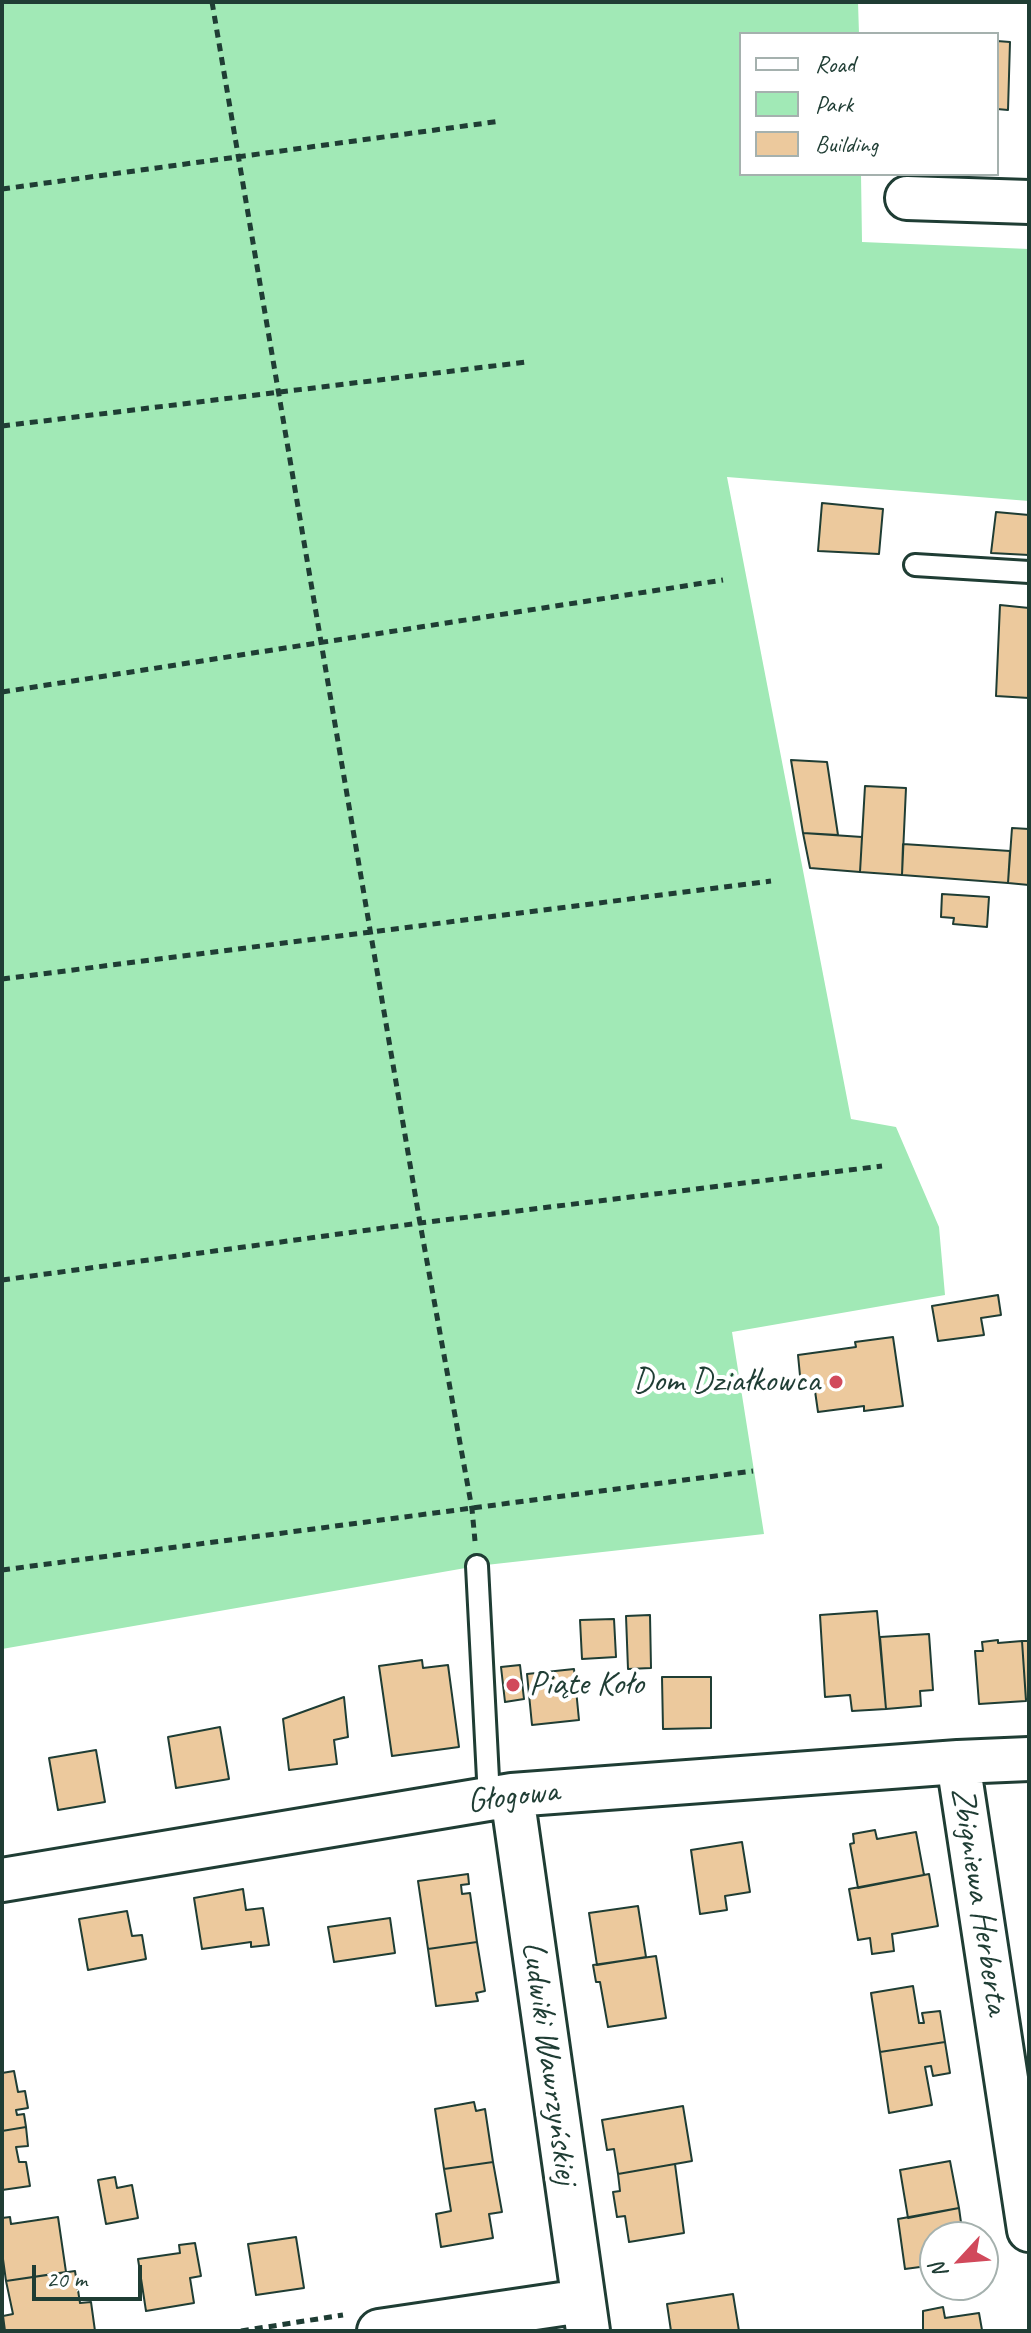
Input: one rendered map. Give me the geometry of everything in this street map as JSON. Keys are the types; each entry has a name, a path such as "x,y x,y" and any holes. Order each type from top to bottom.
{"street":[{"path":"907,198 1029,202"},
{"name":"Głogowa","path":"2,1880 500,1796 1029,1759"},
{"name":"Zbigniewa Herberta","path":"958,1762 1029,2230"},
{"name":"Ludwiki Wawrzyńskiej","path":"500,1796 585,2316"},
{"path":"379,2331 585,2316"}],"lane":[{"path":"915,565 1029,572"},
{"path":"477,1566 500,1796"}],"path":[{"path":"212,2 420,1223 472,1509 477,1566"},
{"path":"2,189 501,121"},
{"path":"2,426 526,362"},
{"path":"2,692 723,580"},
{"path":"2,979 771,881"},
{"path":"2,1280 420,1223 882,1166"},
{"path":"2,1570 753,1471"}],"green space":[{"path":"2,2 858,2 859,32 739,32 739,176 861,176 862,242 1029,249 1029,501 727,477 851,1119 896,1127 939,1227 945,1295 732,1332 764,1534 477,1566 2,1649"}],"building":[{"path":"999,41 1010,42 1008,110 999,109"},
{"path":"822,503 883,509 879,554 818,551"},
{"path":"996,512 1029,515 1029,555 991,553"},
{"path":"1000,605 1029,608 1029,698 996,696"},
{"path":"791,760 827,762 838,835 803,833"},
{"path":"865,786 906,788 902,875 860,872"},
{"path":"1012,828 1029,829 1029,885 1008,883"},
{"path":"803,833 862,837 860,872 810,868"},
{"path":"903,844 1010,851 1008,883 902,875"},
{"path":"942,894 989,897 987,927 953,924 954,918 941,917"},
{"path":"998,1295 1001,1315 981,1318 984,1335 938,1341 932,1306"},
{"path":"893,1337 903,1406 864,1411 864,1406 818,1412 814,1384 801,1386 798,1355 856,1347 855,1342"},
{"path":"877,1611 886,1709 852,1711 850,1695 825,1697 820,1615"},
{"path":"650,1615 651,1668 628,1669 626,1616"},
{"path":"614,1619 616,1657 582,1659 580,1620"},
{"path":"929,1634 933,1690 920,1691 921,1706 886,1709 880,1637"},
{"path":"998,1640 998,1643 1022,1641 1026,1701 979,1704 975,1651 983,1651 982,1642"},
{"path":"1022,1641 1029,1641 1029,1699 1026,1700"},
{"path":"422,1660 423,1668 448,1665 459,1747 392,1756 379,1666"},
{"path":"520,1665 524,1699 505,1702 501,1667"},
{"path":"574,1669 579,1720 532,1725 527,1674"},
{"path":"662,1677 711,1677 711,1728 663,1729"},
{"path":"344,1697 348,1737 334,1740 337,1764 289,1770 283,1719"},
{"path":"220,1727 229,1779 176,1788 168,1737"},
{"path":"96,1750 105,1802 58,1810 49,1758"},
{"path":"875,1830 877,1839 916,1832 924,1875 858,1888 850,1844 854,1843 853,1834"},
{"path":"742,1842 750,1892 725,1896 727,1910 700,1914 691,1850"},
{"path":"468,1874 469,1884 461,1885 462,1894 470,1893 477,1942 428,1949 418,1881"},
{"path":"929,1874 938,1926 892,1934 894,1951 872,1954 870,1938 858,1940 849,1889"},
{"path":"243,1889 246,1910 263,1908 269,1945 251,1947 251,1942 202,1949 194,1898"},
{"path":"638,1906 646,1957 597,1965 589,1913"},
{"path":"127,1911 132,1936 142,1935 146,1959 88,1970 79,1919"},
{"path":"390,1918 395,1953 334,1962 328,1927"},
{"path":"477,1942 485,1991 476,1993 478,2001 436,2006 428,1949"},
{"path":"656,1956 666,2018 608,2027 600,1982 596,1982 593,1965"},
{"path":"913,1986 919,2023 924,2023 922,2013 940,2011 945,2042 880,2052 871,1993"},
{"path":"945,2042 950,2073 933,2076 931,2066 925,2067 932,2105 889,2113 880,2052"},
{"path":"14,2071 18,2092 25,2091 28,2108 16,2110 17,2115 24,2114 26,2127 2,2131 2,2073"},
{"path":"474,2102 476,2111 485,2109 493,2162 444,2169 435,2109"},
{"path":"683,2106 692,2161 618,2174 614,2149 607,2150 602,2120"},
{"path":"26,2127 28,2146 16,2147 19,2162 26,2162 30,2186 2,2190 2,2131"},
{"path":"950,2161 959,2208 908,2218 900,2170"},
{"path":"493,2162 502,2212 489,2214 493,2238 441,2247 436,2214 451,2211 444,2169"},
{"path":"675,2164 684,2233 629,2242 625,2216 617,2217 613,2192 620,2191 618,2174"},
{"path":"115,2177 117,2188 132,2185 138,2218 106,2224 98,2180"},
{"path":"959,2208 961,2221 919,2221 919,2267 905,2269 898,2219"},
{"path":"10,2217 11,2224 58,2217 66,2272 6,2281 2,2218"},
{"path":"296,2237 304,2288 256,2295 248,2244"},
{"path":"195,2243 201,2276 190,2278 194,2303 146,2311 138,2259 180,2253 179,2245"},
{"path":"75,2271 80,2303 91,2302 95,2331 5,2331 3,2316 13,2314 6,2281"},
{"path":"733,2294 739,2331 671,2331 667,2304"},
{"path":"943,2307 945,2318 979,2313 982,2330 988,2331 923,2331 923,2311"}],"place":[{"name":"Dom Działkowca","path":"836,1382"},
{"name":"Piąte Koło","path":"513,1685"}]}
